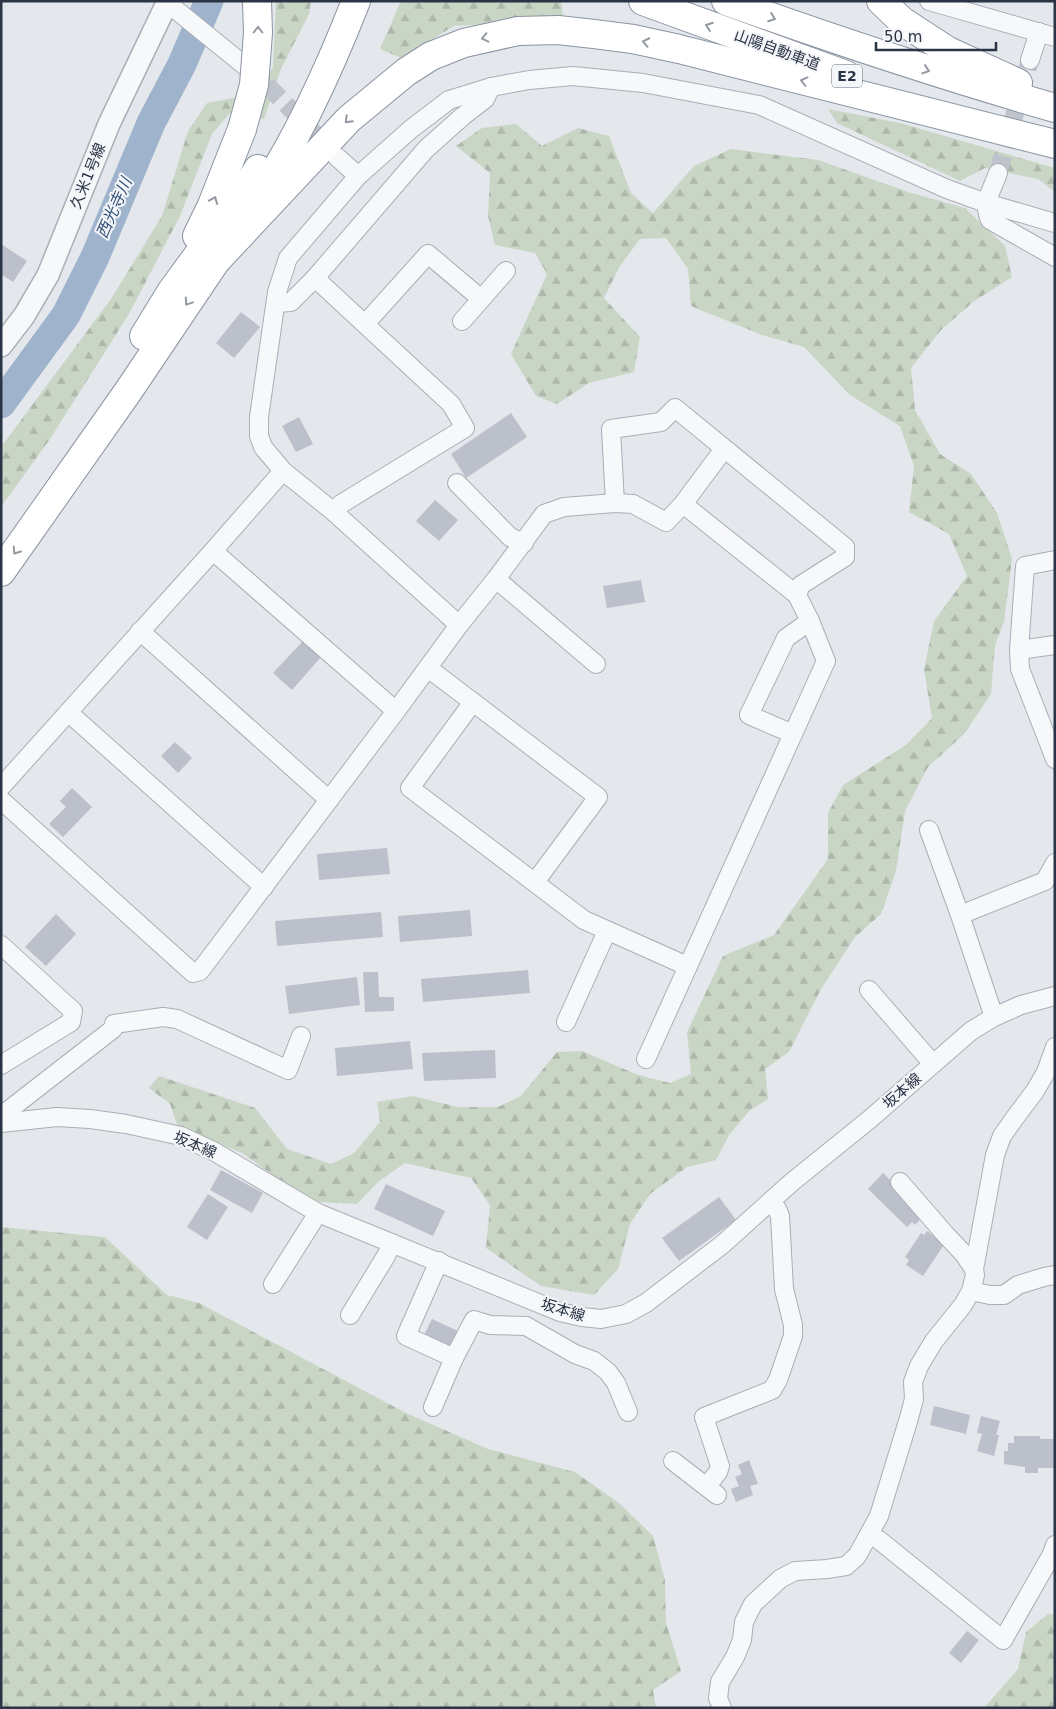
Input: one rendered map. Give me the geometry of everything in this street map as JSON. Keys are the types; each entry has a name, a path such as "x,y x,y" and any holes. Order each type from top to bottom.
{"highway":[{"path":"171,292 212,205 242,129 254,85 258,33 257,1"},
{"path":"1,542 113,385 171,292 242,196 266,156 316,55 338,1"},
{"path":"1,572 127,393 270,182 320,87 356,1"},
{"name":"山陽自動車道","path":"643,1 869,84 1055,140"},
{"name":"山陽自動車道","path":"726,1 944,76 1055,108"},
{"path":"880,1 902,21 948,51 1031,89 1055,97"},
{"path":"215,262 349,119 406,72 431,56 464,43 518,31 558,30 661,45 1055,144"}],"street":[{"path":"930,1 1047,34 1030,60"},
{"path":"171,5 205,35 268,84"},
{"name":"久米1号線","path":"1,346 24,316 48,275 109,124 171,5"},
{"path":"459,625 334,512 283,471 263,447 259,436 259,418 277,292 288,258 358,176 411,129 449,100 529,80 573,76 643,84 759,104 947,189 986,203 1055,223"},
{"path":"276,303 291,302 315,278 426,149 485,99 491,88"},
{"path":"338,157 358,176"},
{"path":"998,173 986,203 986,211 990,220 1055,257"},
{"path":"365,324 428,254 480,298"},
{"path":"462,321 480,298 506,271"},
{"path":"315,278 451,404 466,428 341,504 334,512"},
{"path":"615,503 611,429 661,422 675,408 845,547 845,557 801,585 797,595"},
{"path":"1,800 193,972 200,971 544,514 564,507 615,503 633,504 666,522 683,504 724,449"},
{"path":"1,788 283,471"},
{"path":"458,483 510,536 524,543"},
{"path":"646,1059 826,661 797,595 683,504"},
{"path":"213,551 396,711"},
{"path":"1055,560 1025,566 1019,650 1020,669 1055,759"},
{"path":"496,579 596,664"},
{"path":"793,734 749,715 786,638 810,621"},
{"path":"140,631 329,800"},
{"path":"1019,650 1055,645"},
{"path":"428,668 598,797 535,882"},
{"path":"473,702 410,788 584,920 687,966"},
{"path":"68,713 264,887"},
{"path":"929,830 994,1017"},
{"path":"960,915 1045,881 1055,863"},
{"path":"566,1022 607,931"},
{"path":"1,945 73,1011 71,1022 1,1065"},
{"path":"869,990 933,1064"},
{"name":"坂本線","path":"1,1123 57,1118 90,1119 126,1124 181,1136 215,1152 318,1212 560,1312 582,1318 601,1319 626,1314 646,1302 723,1244 792,1182 870,1119 971,1031 1021,1004 1055,996"},
{"path":"1,1116 112,1029 114,1024 163,1017 177,1019 288,1070 302,1036"},
{"path":"722,1708 718,1698 720,1682 735,1657 742,1640 744,1622 753,1604 780,1579 795,1571 846,1566 857,1556 870,1535 879,1516 909,1418 914,1399 913,1382 919,1366 934,1341 963,1305 971,1291 995,1155 1002,1136 1035,1091 1046,1072 1055,1046"},
{"path":"900,1182 963,1253 974,1269"},
{"path":"673,1461 712,1491 720,1466 704,1417 772,1390 778,1380 793,1336 793,1325 784,1289 780,1216 777,1209 770,1202"},
{"path":"273,1284 318,1212"},
{"path":"350,1315 392,1243"},
{"path":"439,1261 406,1336 454,1358"},
{"path":"971,1291 990,1295 1004,1294 1018,1285 1055,1275"},
{"path":"433,1407 454,1358 474,1320 490,1325 526,1326 575,1354 594,1361 608,1372 616,1383 628,1412"},
{"path":"870,1535 879,1540 1003,1640 1052,1554 1055,1545"}],"green space":[{"path":"276,1 311,1 309,14 281,69 264,119 229,114 212,134 180,216 129,314 50,439 1,507 1,447 111,299 162,216 188,131 207,103 260,93 273,67"},
{"path":"401,1 561,1 563,16 509,23 454,26 401,58 380,49"},
{"path":"828,109 900,123 1055,168 1055,192 1038,179 985,168 960,181 837,123"},
{"path":"516,124 542,146 578,128 609,136 631,193 653,213 694,166 731,149 818,160 908,192 965,208 1005,246 1012,277 973,302 941,330 911,368 915,410 940,454 971,474 997,513 1012,559 1004,622 995,645 991,694 964,734 928,767 905,811 896,871 881,914 855,937 821,989 789,1052 765,1069 768,1099 750,1110 729,1135 716,1160 687,1167 650,1194 630,1224 618,1269 594,1295 541,1286 486,1248 490,1205 471,1178 405,1163 378,1182 357,1204 319,1202 279,1179 242,1153 178,1127 170,1104 149,1088 159,1076 255,1108 287,1149 331,1164 354,1153 380,1122 377,1102 413,1096 458,1107 498,1107 521,1096 557,1052 582,1051 638,1075 670,1083 691,1074 687,1032 723,956 774,935 828,859 828,813 843,785 906,745 932,718 924,669 934,621 967,576 949,534 909,512 914,466 900,426 850,395 804,347 762,335 691,306 688,269 666,238 640,239 620,266 604,298 640,337 634,372 589,383 557,404 536,396 511,354 547,274 535,253 495,245 488,216 490,173 456,146 482,128"},
{"path":"1,1227 105,1237 167,1295 199,1303 406,1413 488,1449 575,1472 620,1504 653,1536 665,1580 666,1623 681,1671 653,1690 656,1708 1,1708"},
{"path":"1048,1614 1055,1614 1055,1708 984,1708 1018,1669 1026,1632"}],"building":[{"path":"1,244 27,261 13,282 1,274"},
{"path":"241,312 260,327 234,358 216,343"},
{"path":"511,413 527,437 466,478 451,454"},
{"path":"299,417 313,444 296,452 282,426"},
{"path":"435,500 458,520 439,541 416,521"},
{"path":"641,580 645,602 607,608 603,586"},
{"path":"303,641 321,657 292,690 273,673"},
{"path":"175,742 192,758 178,773 161,756"},
{"path":"72,788 92,807 63,837 49,824 66,807 60,801"},
{"path":"387,848 390,874 319,880 317,854"},
{"path":"470,910 472,936 400,942 398,916"},
{"path":"381,912 383,937 277,946 275,921"},
{"path":"56,914 76,934 46,966 25,947"},
{"path":"528,970 530,993 423,1002 421,979"},
{"path":"363,972 378,972 379,997 394,997 394,1011 365,1012"},
{"path":"357,977 360,1005 289,1014 285,986"},
{"path":"410,1041 413,1069 337,1076 335,1048"},
{"path":"495,1050 496,1078 424,1081 422,1053"},
{"path":"221,1170 263,1193 252,1213 210,1190"},
{"path":"883,1173 925,1214 915,1225 912,1222 907,1227 868,1189"},
{"path":"386,1184 445,1211 433,1236 374,1209"},
{"path":"208,1194 228,1207 207,1240 187,1227"},
{"path":"719,1197 736,1220 679,1261 662,1238"},
{"path":"927,1231 945,1243 923,1276 906,1265 909,1260 905,1257 921,1233 924,1235"},
{"path":"432,1319 460,1332 451,1350 423,1337"},
{"path":"934,1406 970,1415 966,1434 930,1425"},
{"path":"981,1416 1000,1421 996,1435 999,1435 994,1456 977,1451 982,1434 977,1433"},
{"path":"1014,1436 1040,1436 1040,1439 1055,1439 1055,1468 1038,1468 1038,1473 1025,1473 1025,1467 1004,1464 1004,1451 1008,1451 1008,1443 1014,1443"},
{"path":"749,1460 758,1484 750,1486 753,1495 736,1502 731,1489 739,1486 735,1477 742,1474 738,1465"},
{"path":"967,1631 979,1640 961,1663 949,1653"}],"waterway":[{"name":"西光寺川","path":"1,404 66,315 95,257 151,123 182,64 209,1"}],"tunnel":[{"path":"998,173 1030,60"},
{"path":"267,85 332,151"}]}
